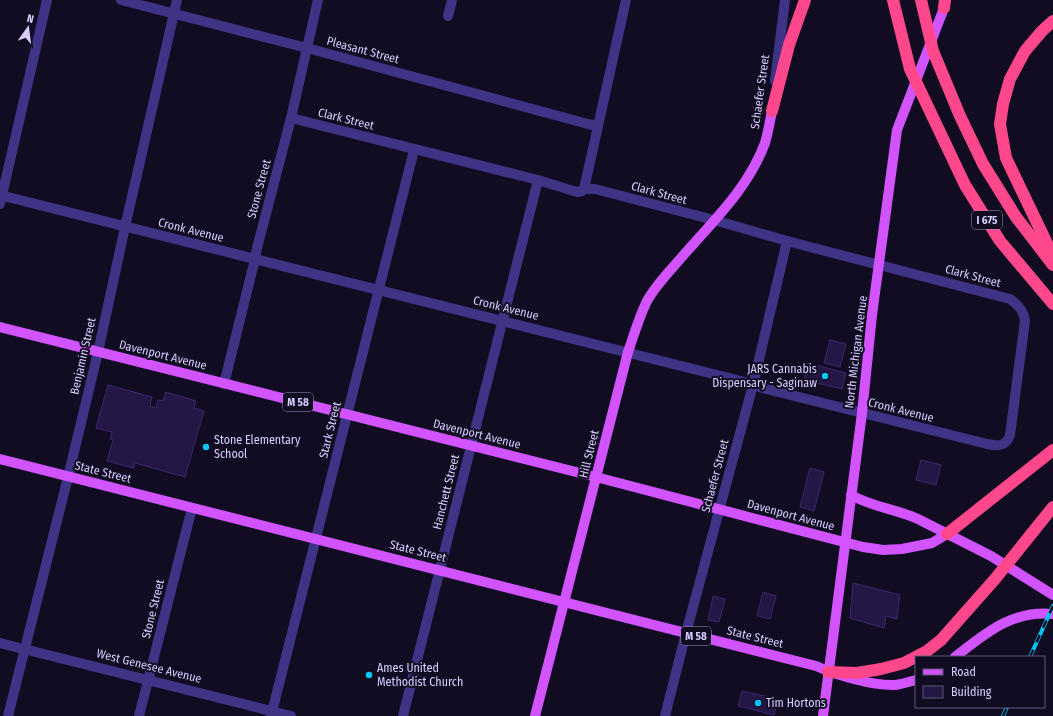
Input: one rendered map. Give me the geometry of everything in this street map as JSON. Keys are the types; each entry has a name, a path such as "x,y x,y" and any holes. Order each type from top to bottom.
{"highway":[{"path":"772,111 790,45 805,0"},
{"name":"I 675","path":"893,0 910,69 965,185 1000,241 1053,304"},
{"name":"I 675","path":"921,0 933,50 960,116 983,164 1016,217 1053,265"},
{"path":"1053,21 1042,31 1025,52 1010,79 1003,104 1000,124 1006,158 1053,256"},
{"path":"947,534 1053,450"},
{"path":"917,656 927,651 941,640 995,579 1053,507"},
{"path":"828,672 857,673 881,669 904,663 915,657"}],"main road":[{"name":"North Michigan Avenue","path":"822,716 862,413 872,316 880,265 892,162 898,130 946,3"},
{"name":"Schaefer Street","path":"714,220 735,196 755,165 765,142 772,111"},
{"name":"Hill Street","path":"535,716 628,352 638,322 647,301 662,280 714,220"},
{"name":"Davenport Avenue","path":"0,327 596,477 863,547 883,550 902,549 932,543 947,534"},
{"name":"State Street","path":"0,459 816,666 828,672 874,684 895,685 915,680"},
{"path":"851,494 872,504 906,513 991,556 1053,595"},
{"path":"957,656 985,634 1006,621 1028,614 1053,614"}],"street":[{"path":"1,198 47,0"},
{"name":"Pleasant Street","path":"121,0 598,126"},
{"name":"Benjamin Street","path":"8,716 98,352 177,0"},
{"name":"Stone Street","path":"224,384 257,248 291,118 318,0"},
{"path":"448,16 452,0"},
{"path":"584,189 626,0"},
{"name":"Schaefer Street","path":"772,111 785,0"},
{"name":"Clark Street","path":"291,118 538,180 577,192 584,189 595,189 1010,299 1020,306 1024,313 1025,321 1010,435 1008,440 1004,443"},
{"name":"Stark Street","path":"271,714 414,150"},
{"name":"Hanchett Street","path":"403,716 538,180"},
{"name":"Cronk Avenue","path":"1,198 125,227 628,352 987,444 997,446 1004,443"},
{"name":"Schaefer Street","path":"666,716 686,633 753,385 787,241"},
{"name":"Stone Street","path":"139,716 192,508"},
{"name":"West Genesee Avenue","path":"0,643 148,679 271,714 291,716"}],"building":[{"path":"830,340 846,344 840,367 824,363"},
{"name":"JARS Cannabis Dispensary - Saginaw","path":"808,363 846,373 842,389 804,380"},
{"path":"108,385 152,397 150,406 156,408 158,400 163,401 166,392 196,401 194,408 204,411 185,477 135,463 134,468 107,461 113,440 110,439 112,432 96,428"},
{"path":"921,460 941,465 936,485 916,480"},
{"path":"810,468 824,472 814,511 800,507"},
{"path":"853,583 900,595 897,619 886,616 884,628 850,618"},
{"path":"763,592 776,596 770,619 757,616"},
{"path":"713,596 725,599 719,622 708,620"},
{"name":"Tim Hortons","path":"742,691 778,699 774,715 738,706"}],"railway":[{"path":"1030,656 1053,606"},
{"path":"1003,716 1007,708"}],"place":[{"name":"JARS Cannabis Dispensary - Saginaw","path":"825,376"},
{"name":"Stone Elementary School","path":"206,447"},
{"name":"Ames United Methodist Church","path":"369,675"},
{"name":"Tim Hortons","path":"758,703"}]}
